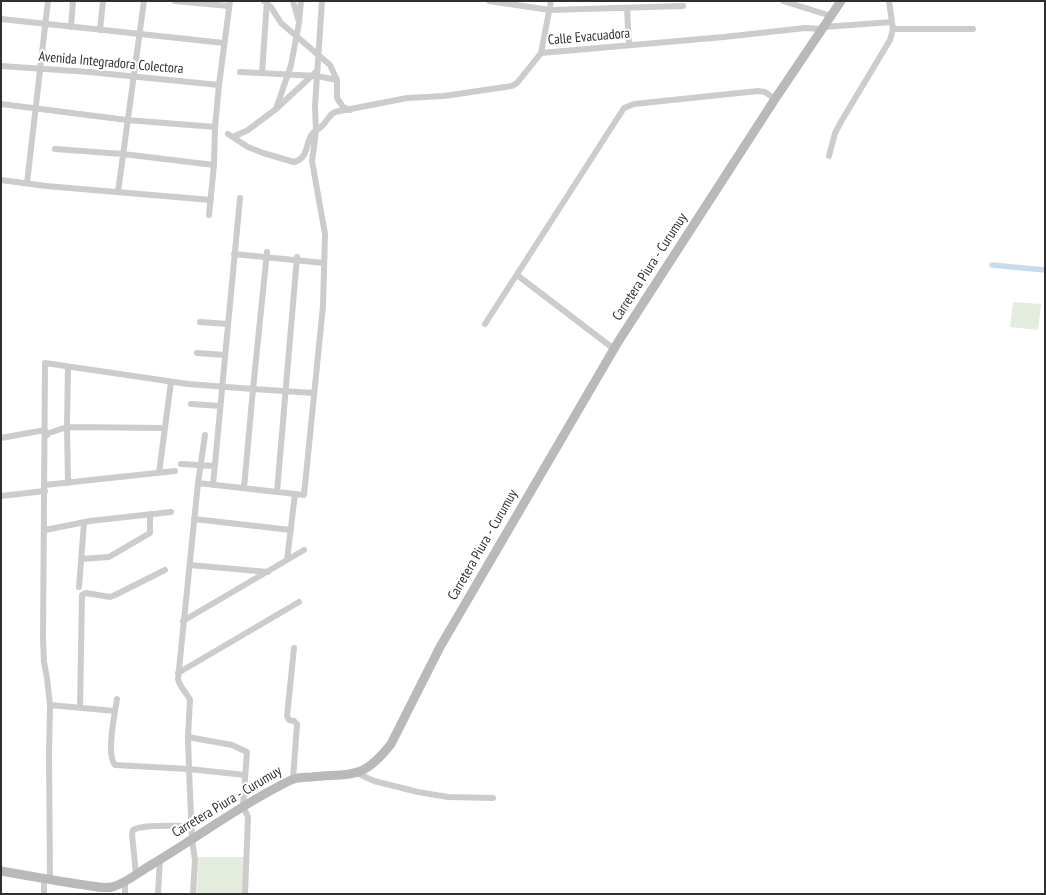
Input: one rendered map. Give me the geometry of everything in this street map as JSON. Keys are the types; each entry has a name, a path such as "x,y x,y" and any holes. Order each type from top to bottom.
{"main road":[{"name":"Carretera Piura - Curumuy","path":"1,871 108,888 113,887 192,840 243,806 293,779 357,773 368,767 380,757 391,744 440,647 614,349 775,99 841,1"}],"street":[{"path":"27,183 48,1"},
{"path":"70,27 73,1"},
{"path":"100,30 103,1"},
{"path":"118,192 138,34 144,1"},
{"path":"175,1 230,3 219,85 209,215"},
{"path":"293,1 299,23"},
{"path":"276,109 291,65 299,23 301,1"},
{"path":"198,483 304,495 323,306 325,234 312,161 316,131 314,106 315,74 322,1"},
{"path":"490,1 550,10 682,6"},
{"path":"541,53 551,1"},
{"path":"783,1 831,16"},
{"path":"829,156 835,133 890,40 892,22 890,1"},
{"path":"266,2 281,23 330,65 337,80 337,98 343,107 350,110"},
{"path":"262,74 266,2"},
{"path":"627,8 629,45"},
{"path":"1,19 224,43"},
{"name":"Calle Evacuadora","path":"276,109 248,130 230,136 248,147 294,162 299,160 306,153 311,135 331,114 335,112 407,98 444,96 512,86 518,83 541,53 724,37 806,28 892,22"},
{"path":"892,29 973,29"},
{"name":"Avenida Integradora Colectora","path":"1,66 133,76 219,85"},
{"path":"240,72 288,75 315,74 337,80"},
{"path":"276,109 315,74"},
{"path":"485,324 624,108 634,104 758,91 765,92 775,99"},
{"path":"1,104 127,120 215,127"},
{"path":"55,149 123,154 214,165"},
{"path":"1,180 211,200"},
{"path":"213,485 240,198"},
{"path":"234,254 267,255 324,263"},
{"path":"244,488 267,255"},
{"path":"276,492 297,259"},
{"path":"517,274 614,349"},
{"path":"200,322 228,324"},
{"path":"197,353 225,355"},
{"path":"44,894 47,879 50,706 44,662 43,639 45,363 171,382 314,393"},
{"path":"68,366 68,483"},
{"path":"159,473 171,382"},
{"path":"191,404 220,406"},
{"path":"45,437 49,433 67,427 165,428"},
{"path":"1,438 45,430"},
{"path":"193,894 196,860 191,826 188,737 190,700 179,683 178,673 201,465 203,434 218,436"},
{"path":"181,464 215,466"},
{"path":"1,496 68,483 175,471"},
{"path":"287,560 295,494"},
{"path":"44,530 84,523 171,512"},
{"path":"81,559 109,557 150,533 150,514"},
{"path":"194,519 290,530"},
{"path":"79,587 84,523"},
{"path":"183,621 304,550"},
{"path":"190,565 268,572"},
{"path":"80,708 82,596 86,593 110,597 114,596 165,570"},
{"path":"178,673 299,602"},
{"path":"293,779 297,724 294,720 288,720 287,716 294,648"},
{"path":"117,699 112,736 111,758 115,765 189,769 245,775"},
{"path":"50,706 115,711"},
{"path":"188,737 232,745 247,752 243,806 248,816 245,894"},
{"path":"357,773 374,781 418,792 448,797 493,798"},
{"path":"136,874 132,834 133,830 136,828 147,827 191,826"},
{"path":"158,894 160,859"},
{"path":"125,881 125,894"}],"green space":[{"path":"1013,302 1041,304 1038,330 1010,327"},
{"path":"198,857 244,857 243,894 197,894"}],"waterway":[{"path":"992,265 1045,270"}]}
